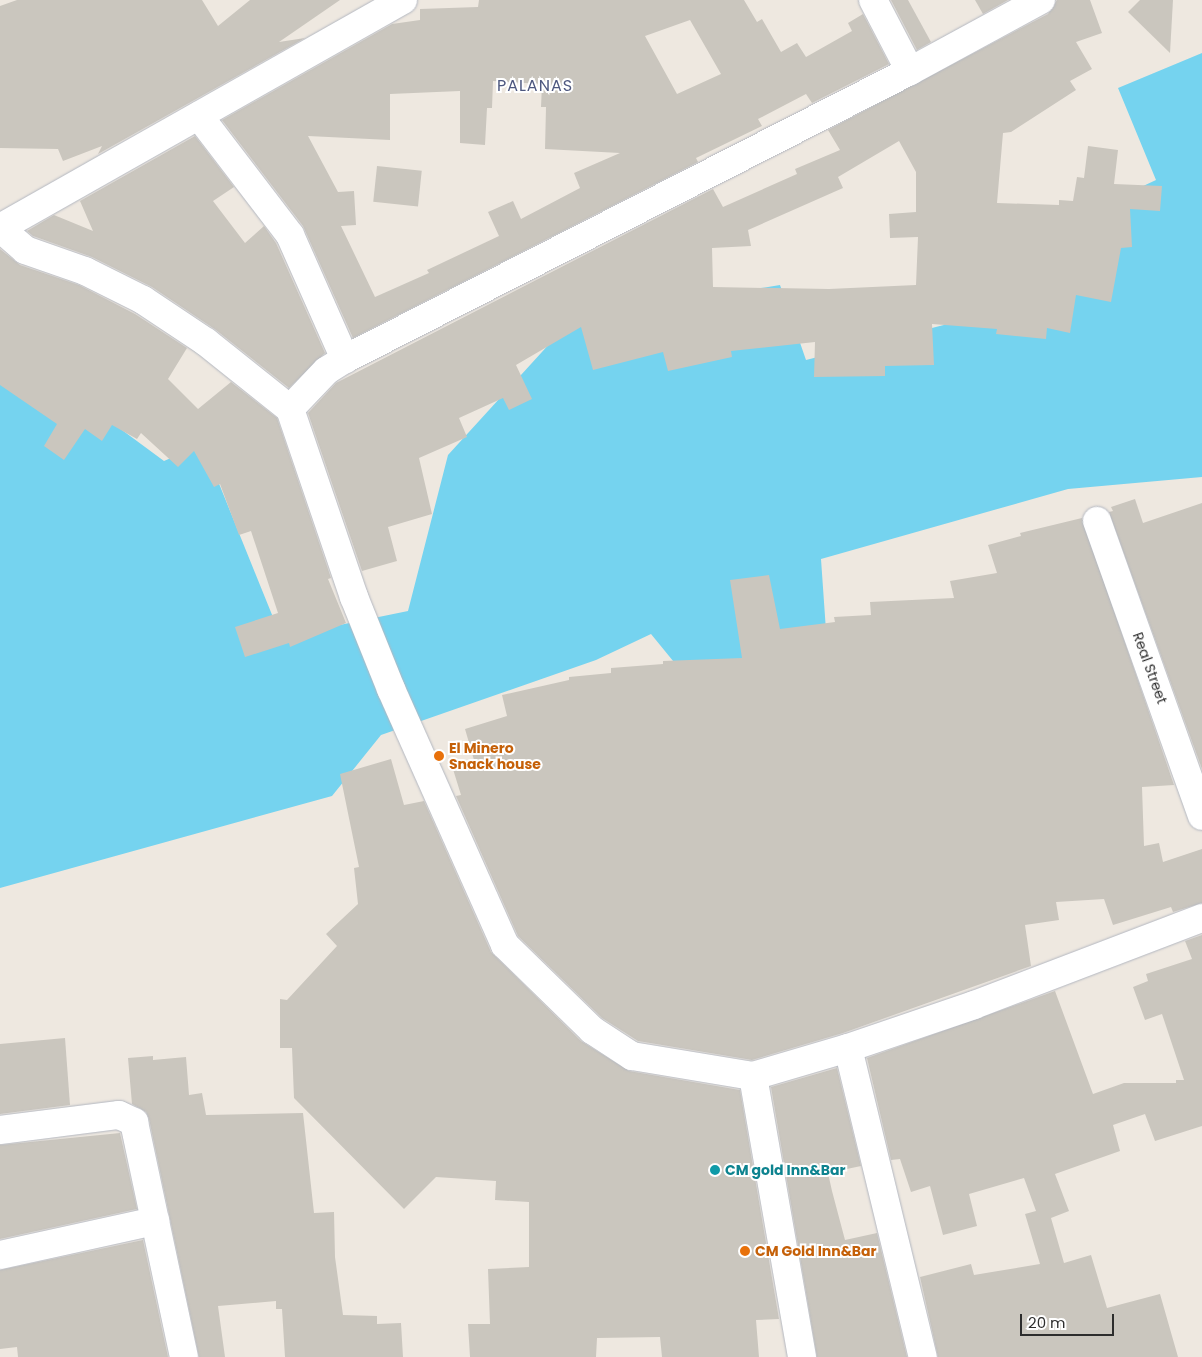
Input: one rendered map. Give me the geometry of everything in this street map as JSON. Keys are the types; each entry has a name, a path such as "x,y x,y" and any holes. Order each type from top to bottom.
{"street":[{"path":"403,0 0,228 25,250 85,271 143,300 206,342 290,409 354,597 421,762 505,945 592,1030 632,1056 753,1076 848,1048 974,1005 1202,918"},
{"path":"873,0 910,71"},
{"path":"290,409 326,371 345,359 910,71 1041,0"},
{"path":"199,116 290,235 345,359"},
{"name":"Real Street","path":"1097,521 1202,816"},
{"path":"848,1048 924,1357"},
{"path":"753,1076 802,1357"},
{"path":"0,1130 119,1115 134,1122 184,1357"},
{"path":"0,1255 155,1221"}],"water":[{"path":"1202,53 1202,477 1068,489 821,559 827,645 687,678 651,634 596,660 381,735 332,796 0,888 0,340 164,461 203,444 281,637 408,611 448,455 572,319 780,285 806,360 991,313 1109,202 1156,180 1118,88"}],"building":[{"path":"17,0 202,0 218,26 250,0 340,0 279,42 305,38 98,154 102,146 63,161 58,149 0,148 0,6"},
{"path":"479,0 744,0 757,22 762,19 781,52 797,43 806,57 852,31 848,23 863,14 889,64 812,103 806,94 758,119 762,126 696,158 698,162 353,338 303,226 222,120 392,24 420,20 420,9 478,7","holes":["690,20 721,74 677,94 645,36","493,81 542,84 541,107 546,107 545,149 620,153 574,173 580,188 521,219 513,201 488,212 499,236 427,270 429,273 375,297 341,226 356,225 354,191 338,192 308,136 390,140 390,94 460,91 460,143 485,145 487,108 492,108"]},
{"path":"891,0 908,0 931,42 917,50"},
{"path":"975,0 1008,0 983,14"},
{"path":"1057,0 1090,0 1102,33 1076,42 1092,69 1070,81 1076,90 1011,132 1003,133 997,203 1059,205 1059,200 1073,201 1077,177 1084,178 1088,146 1118,150 1114,184 1162,186 1160,211 1130,209 1132,247 1121,248 1111,302 1076,295 1070,333 1047,328 1046,339 996,334 997,329 932,324 934,365 885,366 885,376 814,377 815,342 731,351 732,357 668,371 663,352 593,370 581,327 516,365 532,399 509,410 503,398 459,418 467,437 419,458 432,514 388,527 397,561 362,571 308,413 336,383 713,189 723,207 797,174 795,169 840,150 828,130 1048,14","holes":["899,141 916,172 916,212 889,214 890,238 918,237 916,285 829,289 713,287 712,248 751,246 748,230 843,188 838,177"]},
{"path":"1140,0 1173,0 1170,53 1128,12"},
{"path":"195,136 234,187 213,201 245,243 264,226 276,243 325,353 289,388 216,330 152,287 92,257 33,236 27,231 54,215 93,231 80,201"},
{"path":"377,166 422,171 418,207 373,202"},
{"path":"0,249 20,265 79,285 135,314 187,348 168,379 198,409 231,382 277,418 331,578 328,579 346,623 290,647 289,643 245,657 235,627 278,613 251,531 239,535 220,484 214,487 194,451 178,467 141,433 137,439 112,425 102,441 85,429 64,460 44,446 57,424 0,385"},
{"path":"1135,499 1143,523 1202,503 1202,769 1109,512 1113,511 1111,507"},
{"path":"1082,518 1174,785 1142,787 1144,846 1159,843 1163,862 1202,849 1202,903 1173,912 1171,907 1113,925 1104,899 1056,902 1059,920 1025,925 1031,966 843,1033 752,1060 638,1041 602,1018 518,936 456,796 461,795 452,766 474,760 465,729 507,716 502,695 569,680 569,677 611,673 611,668 663,664 663,661 742,658 730,580 769,575 780,629 835,622 834,617 871,615 870,602 954,598 950,581 997,573 988,545 1021,536 1020,533"},
{"path":"391,759 404,805 424,801 491,952 581,1041 629,1071 740,1090 779,1319 756,1320 759,1357 662,1357 660,1337 597,1338 596,1357 470,1357 468,1324 490,1324 488,1269 529,1267 529,1202 495,1200 496,1181 436,1177 404,1209 294,1098 292,1048 280,1048 280,999 287,1000 337,946 326,934 358,904 354,868 359,867 340,774"},
{"path":"1202,935 1202,1126 1155,1141 1145,1114 1113,1125 1120,1151 1055,1174 1069,1211 1051,1218 1064,1263 1091,1255 1107,1308 1160,1294 1178,1357 938,1357 920,1277 971,1264 974,1275 1040,1264 1025,1214 1036,1211 1024,1178 969,1194 977,1226 943,1235 930,1186 911,1192 900,1159 891,1160 867,1058 1055,991 1093,1094 1124,1083 1176,1083 1176,1080 1184,1080 1162,1014 1145,1020 1133,987 1148,981 1146,974 1192,959 1185,941"},
{"path":"65,1038 70,1105 0,1114 0,1044"},
{"path":"153,1056 153,1060 186,1057 189,1095 202,1093 206,1115 303,1113 314,1213 334,1212 335,1257 343,1315 377,1316 377,1324 401,1323 403,1357 285,1357 282,1309 276,1309 276,1301 218,1306 225,1357 199,1357 149,1119 146,1112 132,1104 128,1058"},
{"path":"837,1068 861,1166 828,1173 832,1191 845,1240 877,1233 907,1357 817,1357 771,1087"},
{"path":"120,1133 137,1209 0,1239 0,1145"},
{"path":"143,1240 168,1357 18,1357 17,1347 0,1349 0,1270"}],"place":[{"name":"El Minero Snack house","path":"439,756"},
{"name":"CM gold Inn&Bar","path":"715,1170"},
{"name":"CM Gold Inn&Bar","path":"745,1251"}],"district":[{"name":"PALANAS","path":"535,86"}]}
